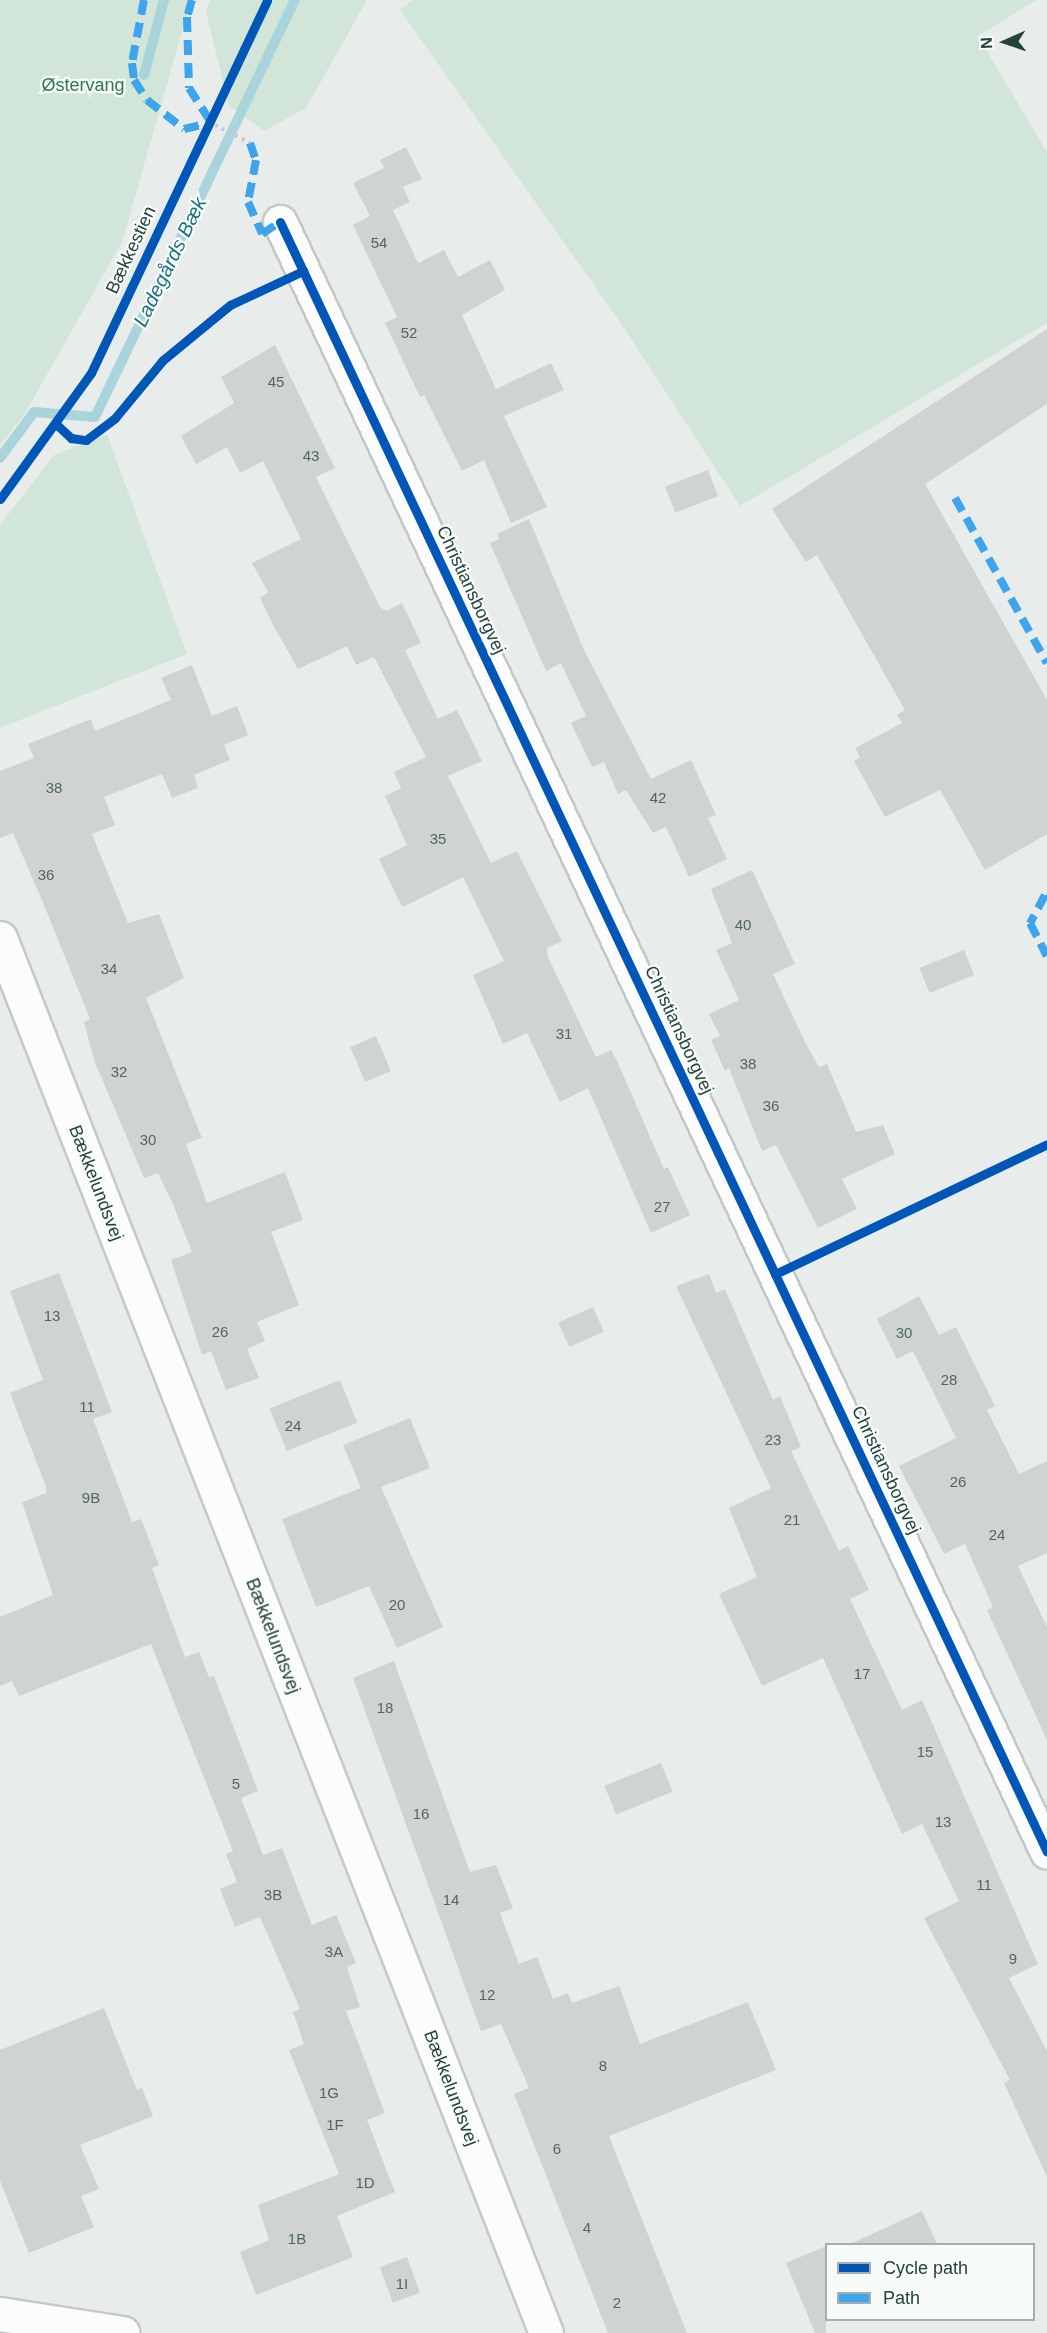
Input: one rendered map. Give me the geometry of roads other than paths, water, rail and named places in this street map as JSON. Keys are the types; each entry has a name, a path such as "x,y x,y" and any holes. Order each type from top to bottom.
{"street":[{"name":"Christiansborgvej","path":"280,222 1047,1852"},
{"name":"Bækkelundsvej","path":"0,938 546,2333"},
{"path":"18,2322 123,2333"}],"waterway":[{"path":"144,75 164,0"},
{"name":"Ladegårds Bæk","path":"0,458 34,412 95,417 295,0"}],"park label":[{"name":"Østervang","path":"83,85"}]}
